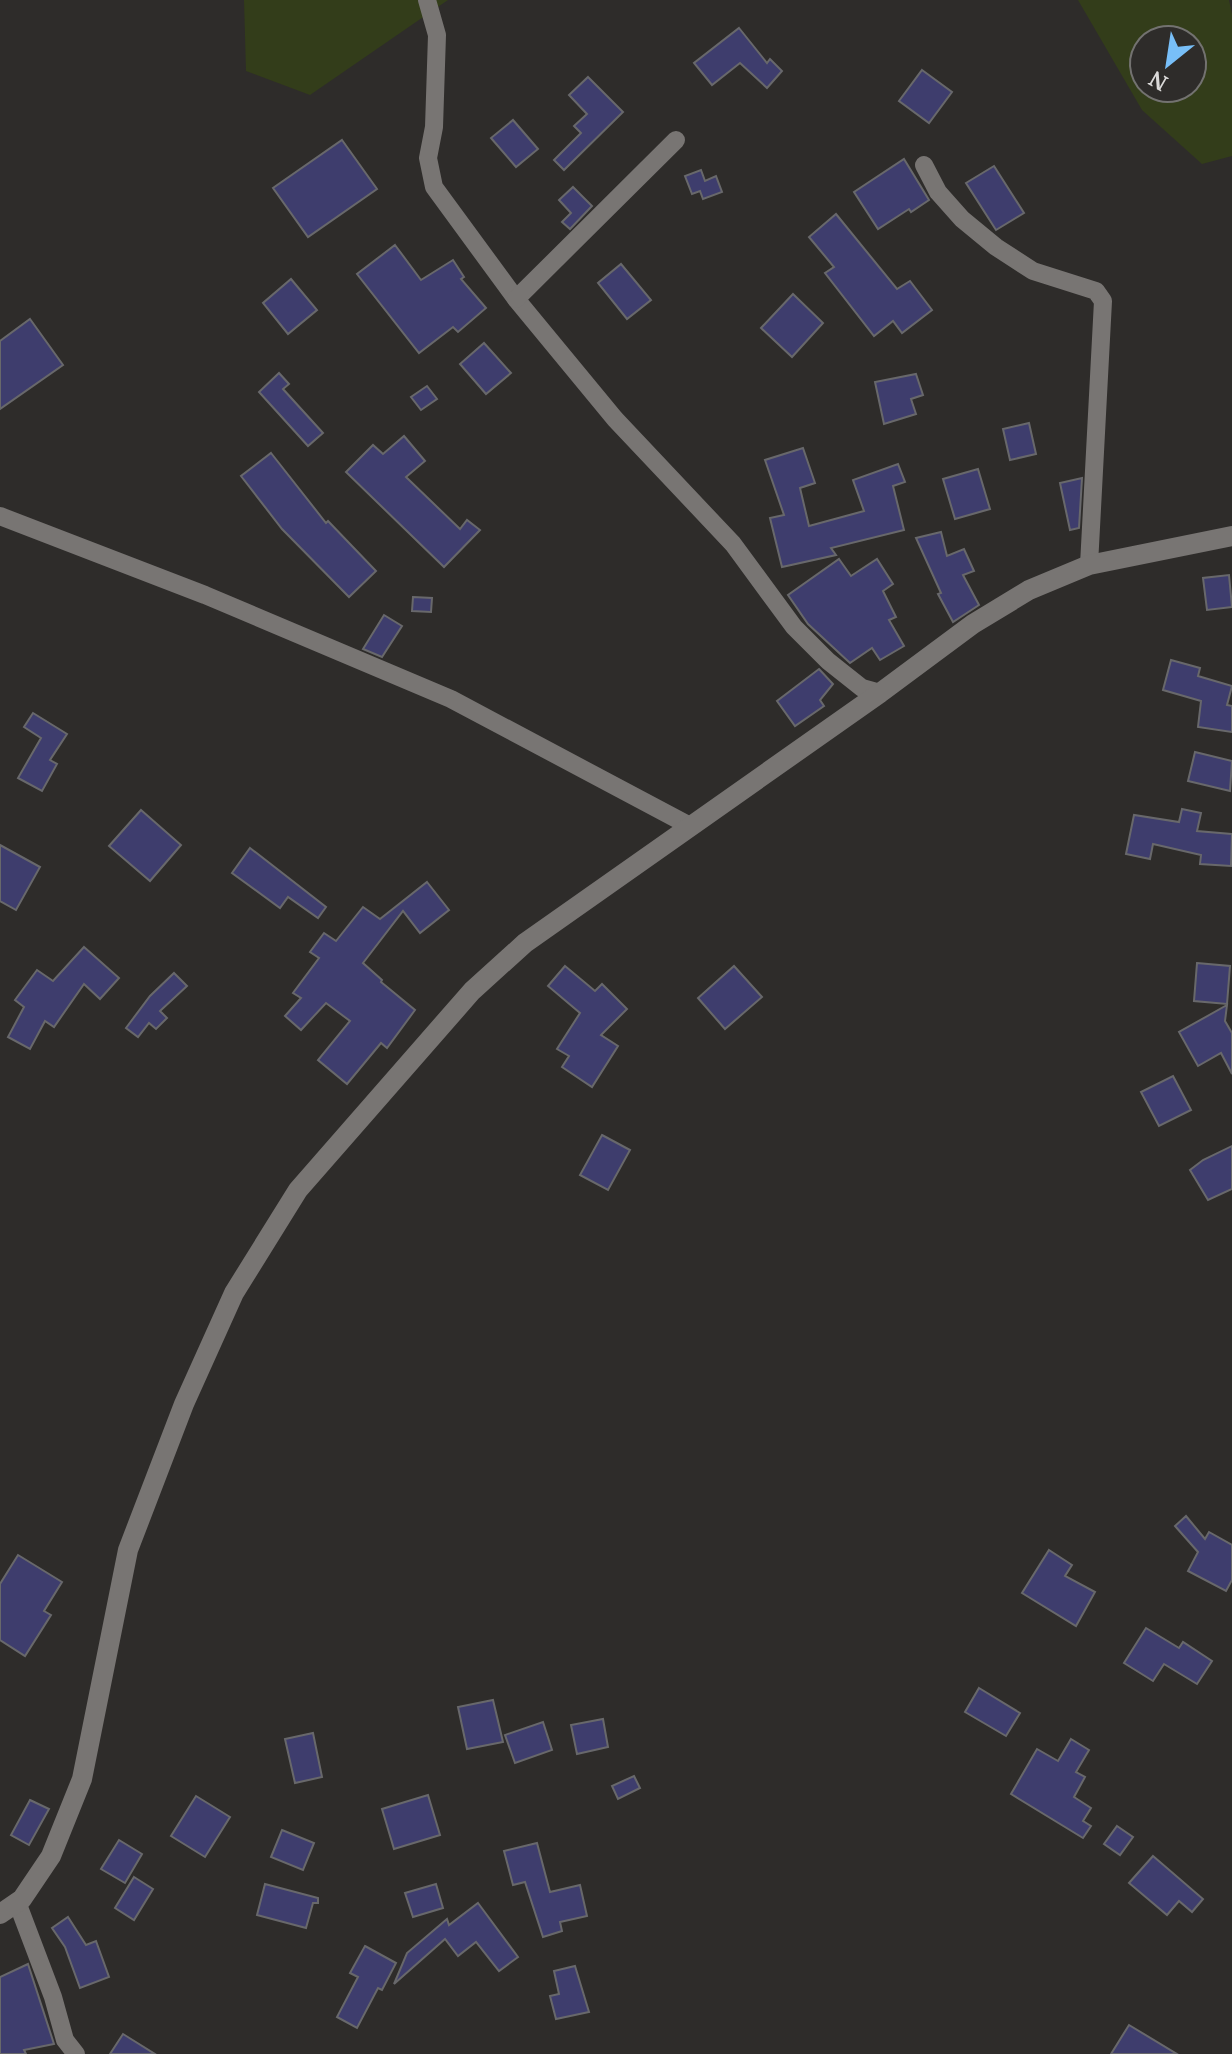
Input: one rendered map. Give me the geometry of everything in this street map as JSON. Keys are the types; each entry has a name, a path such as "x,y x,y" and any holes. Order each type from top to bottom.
{"street":[{"path":"427,0 437,35 434,127 428,158 434,187 516,299 615,419 733,544 794,627 828,661 862,688 880,693"},
{"path":"516,299 676,140"},
{"path":"924,165 938,192 962,219 996,247 1033,271 1096,291 1103,301 1089,565"},
{"path":"0,516 205,595 451,699 690,826"},
{"path":"76,2054 65,2040 53,1997 9,1908 22,1899 51,1856 82,1779 128,1550 184,1404 234,1293 298,1190 472,991 525,943 973,624 1029,590 1089,565 1232,536"}],"green space":[{"path":"244,0 448,0 310,95 246,71"},
{"path":"1078,0 1229,0 1232,14 1232,156 1202,164 1139,104 1208,104 1208,24 1128,24 1128,86"}],"building":[{"path":"739,28 767,63 770,59 782,71 767,88 740,63 712,85 694,63"},
{"path":"922,70 952,92 929,123 899,101"},
{"path":"588,77 623,112 564,170 554,160 581,133 574,126 587,114 569,95"},
{"path":"513,120 538,149 516,167 491,138"},
{"path":"342,140 377,189 308,237 273,188"},
{"path":"904,159 929,200 878,229 854,192"},
{"path":"994,166 1024,213 996,230 966,183"},
{"path":"701,170 705,181 716,176 722,192 703,199 700,191 692,194 685,176"},
{"path":"573,187 592,206 570,229 562,222 571,213 559,200"},
{"path":"836,214 897,289 910,281 932,310 902,333 893,321 874,336 825,273 834,267 809,237"},
{"path":"395,245 421,280 453,260 464,277 461,279 486,308 458,332 453,327 419,353 357,274"},
{"path":"621,264 651,300 627,319 598,283"},
{"path":"291,279 317,310 288,334 263,303"},
{"path":"793,294 823,323 792,357 761,328"},
{"path":"30,319 63,365 0,409 0,341"},
{"path":"484,343 511,373 486,394 460,364"},
{"path":"279,373 289,384 283,389 323,433 308,446 259,392"},
{"path":"916,374 923,395 911,399 916,414 884,424 875,382"},
{"path":"427,386 437,399 421,410 411,397"},
{"path":"1029,423 1036,454 1010,460 1003,429"},
{"path":"404,436 425,461 406,477 460,529 467,520 480,530 444,567 346,472 373,445 383,454"},
{"path":"803,448 815,483 800,488 809,526 864,511 853,480 898,464 905,482 893,486 904,530 831,548 836,555 782,567 770,518 784,515 765,460"},
{"path":"271,453 326,523 328,521 376,571 349,597 282,529 241,476"},
{"path":"978,469 990,509 955,519 943,479"},
{"path":"1082,478 1079,528 1070,530 1060,483"},
{"path":"941,532 947,556 964,549 974,571 963,575 979,605 953,622 938,594 941,593 916,538"},
{"path":"839,559 851,576 877,559 893,584 883,591 896,617 889,620 904,646 880,660 872,648 850,663 808,624 788,595"},
{"path":"1229,575 1232,607 1207,610 1203,578"},
{"path":"413,597 432,598 431,612 412,611"},
{"path":"384,615 402,626 382,657 363,649"},
{"path":"1171,660 1200,668 1198,676 1232,686 1227,705 1232,706 1232,732 1198,727 1201,701 1163,690"},
{"path":"819,669 833,684 820,700 824,706 795,726 777,701"},
{"path":"33,713 67,734 50,760 57,764 42,791 18,778 41,738 24,727"},
{"path":"1195,752 1232,761 1230,791 1188,781"},
{"path":"1182,809 1201,813 1197,831 1232,834 1231,866 1200,864 1201,855 1153,844 1150,859 1126,854 1134,815 1179,822"},
{"path":"141,810 181,845 150,881 109,846"},
{"path":"0,845 40,867 16,910 0,901"},
{"path":"250,848 326,907 318,918 288,897 280,908 232,873"},
{"path":"427,882 449,910 420,933 403,911 363,963 415,1010 387,1048 381,1043 347,1084 318,1060 350,1021 326,1003 301,1030 285,1016 301,998 293,993 319,958 310,952 324,933 336,941 363,907 380,919"},
{"path":"84,947 119,978 100,999 84,984 54,1027 45,1021 30,1049 8,1037 24,1007 15,1000 37,970 53,981"},
{"path":"1197,963 1230,966 1227,1004 1194,1001"},
{"path":"565,966 595,991 602,984 627,1009 601,1035 618,1046 592,1087 562,1067 569,1056 557,1049 580,1013 548,986"},
{"path":"734,966 762,997 725,1029 698,998"},
{"path":"174,973 187,986 160,1011 167,1018 156,1029 149,1023 138,1037 126,1028 150,996"},
{"path":"1227,1005 1225,1021 1232,1033 1232,1074 1221,1053 1198,1066 1179,1032"},
{"path":"1173,1076 1191,1110 1159,1126 1141,1092"},
{"path":"602,1135 630,1150 608,1190 580,1175"},
{"path":"1232,1146 1232,1189 1208,1200 1190,1170"},
{"path":"1186,1516 1205,1539 1209,1532 1232,1545 1232,1580 1226,1591 1188,1571 1198,1552 1175,1526"},
{"path":"1049,1550 1072,1565 1065,1576 1095,1592 1076,1626 1022,1593"},
{"path":"18,1555 62,1582 44,1611 51,1615 25,1656 0,1640 0,1584"},
{"path":"1146,1628 1179,1648 1183,1642 1212,1661 1197,1684 1164,1664 1153,1681 1124,1663"},
{"path":"979,1688 1020,1713 1006,1736 965,1712"},
{"path":"493,1700 503,1742 467,1749 458,1707"},
{"path":"603,1719 608,1747 577,1754 571,1725"},
{"path":"543,1722 552,1750 515,1763 505,1735"},
{"path":"313,1733 322,1777 295,1783 285,1739"},
{"path":"1071,1739 1089,1750 1076,1772 1085,1777 1074,1797 1091,1808 1083,1821 1091,1826 1083,1838 1011,1794 1037,1749 1058,1761"},
{"path":"634,1776 640,1788 618,1799 612,1786"},
{"path":"428,1795 440,1835 394,1849 382,1809"},
{"path":"196,1796 230,1817 205,1857 171,1836"},
{"path":"30,1800 49,1809 29,1845 11,1835"},
{"path":"1117,1826 1133,1837 1120,1855 1104,1844"},
{"path":"282,1830 314,1843 303,1870 271,1857"},
{"path":"119,1840 142,1854 125,1883 101,1869"},
{"path":"537,1843 550,1892 580,1885 587,1916 560,1922 562,1931 543,1937 525,1882 513,1885 504,1851"},
{"path":"1153,1856 1203,1899 1192,1912 1179,1901 1167,1915 1129,1883"},
{"path":"134,1877 153,1889 134,1920 115,1908"},
{"path":"265,1884 318,1898 318,1903 313,1903 306,1928 257,1915"},
{"path":"436,1884 443,1908 413,1917 405,1893"},
{"path":"478,1903 518,1957 499,1971 476,1942 458,1956 445,1939 394,1984 407,1953 447,1919 449,1925"},
{"path":"68,1917 86,1945 96,1941 109,1977 80,1988 65,1947 52,1928"},
{"path":"365,1946 396,1963 382,1990 378,1988 357,2028 337,2017 358,1977 350,1973"},
{"path":"28,1964 54,2044 24,2050 26,2054 0,2054 0,1977"},
{"path":"575,1966 589,2012 556,2019 550,1996 559,1994 554,1971"},
{"path":"1129,2025 1177,2054 1111,2054"},
{"path":"123,2034 155,2054 110,2054"}]}
